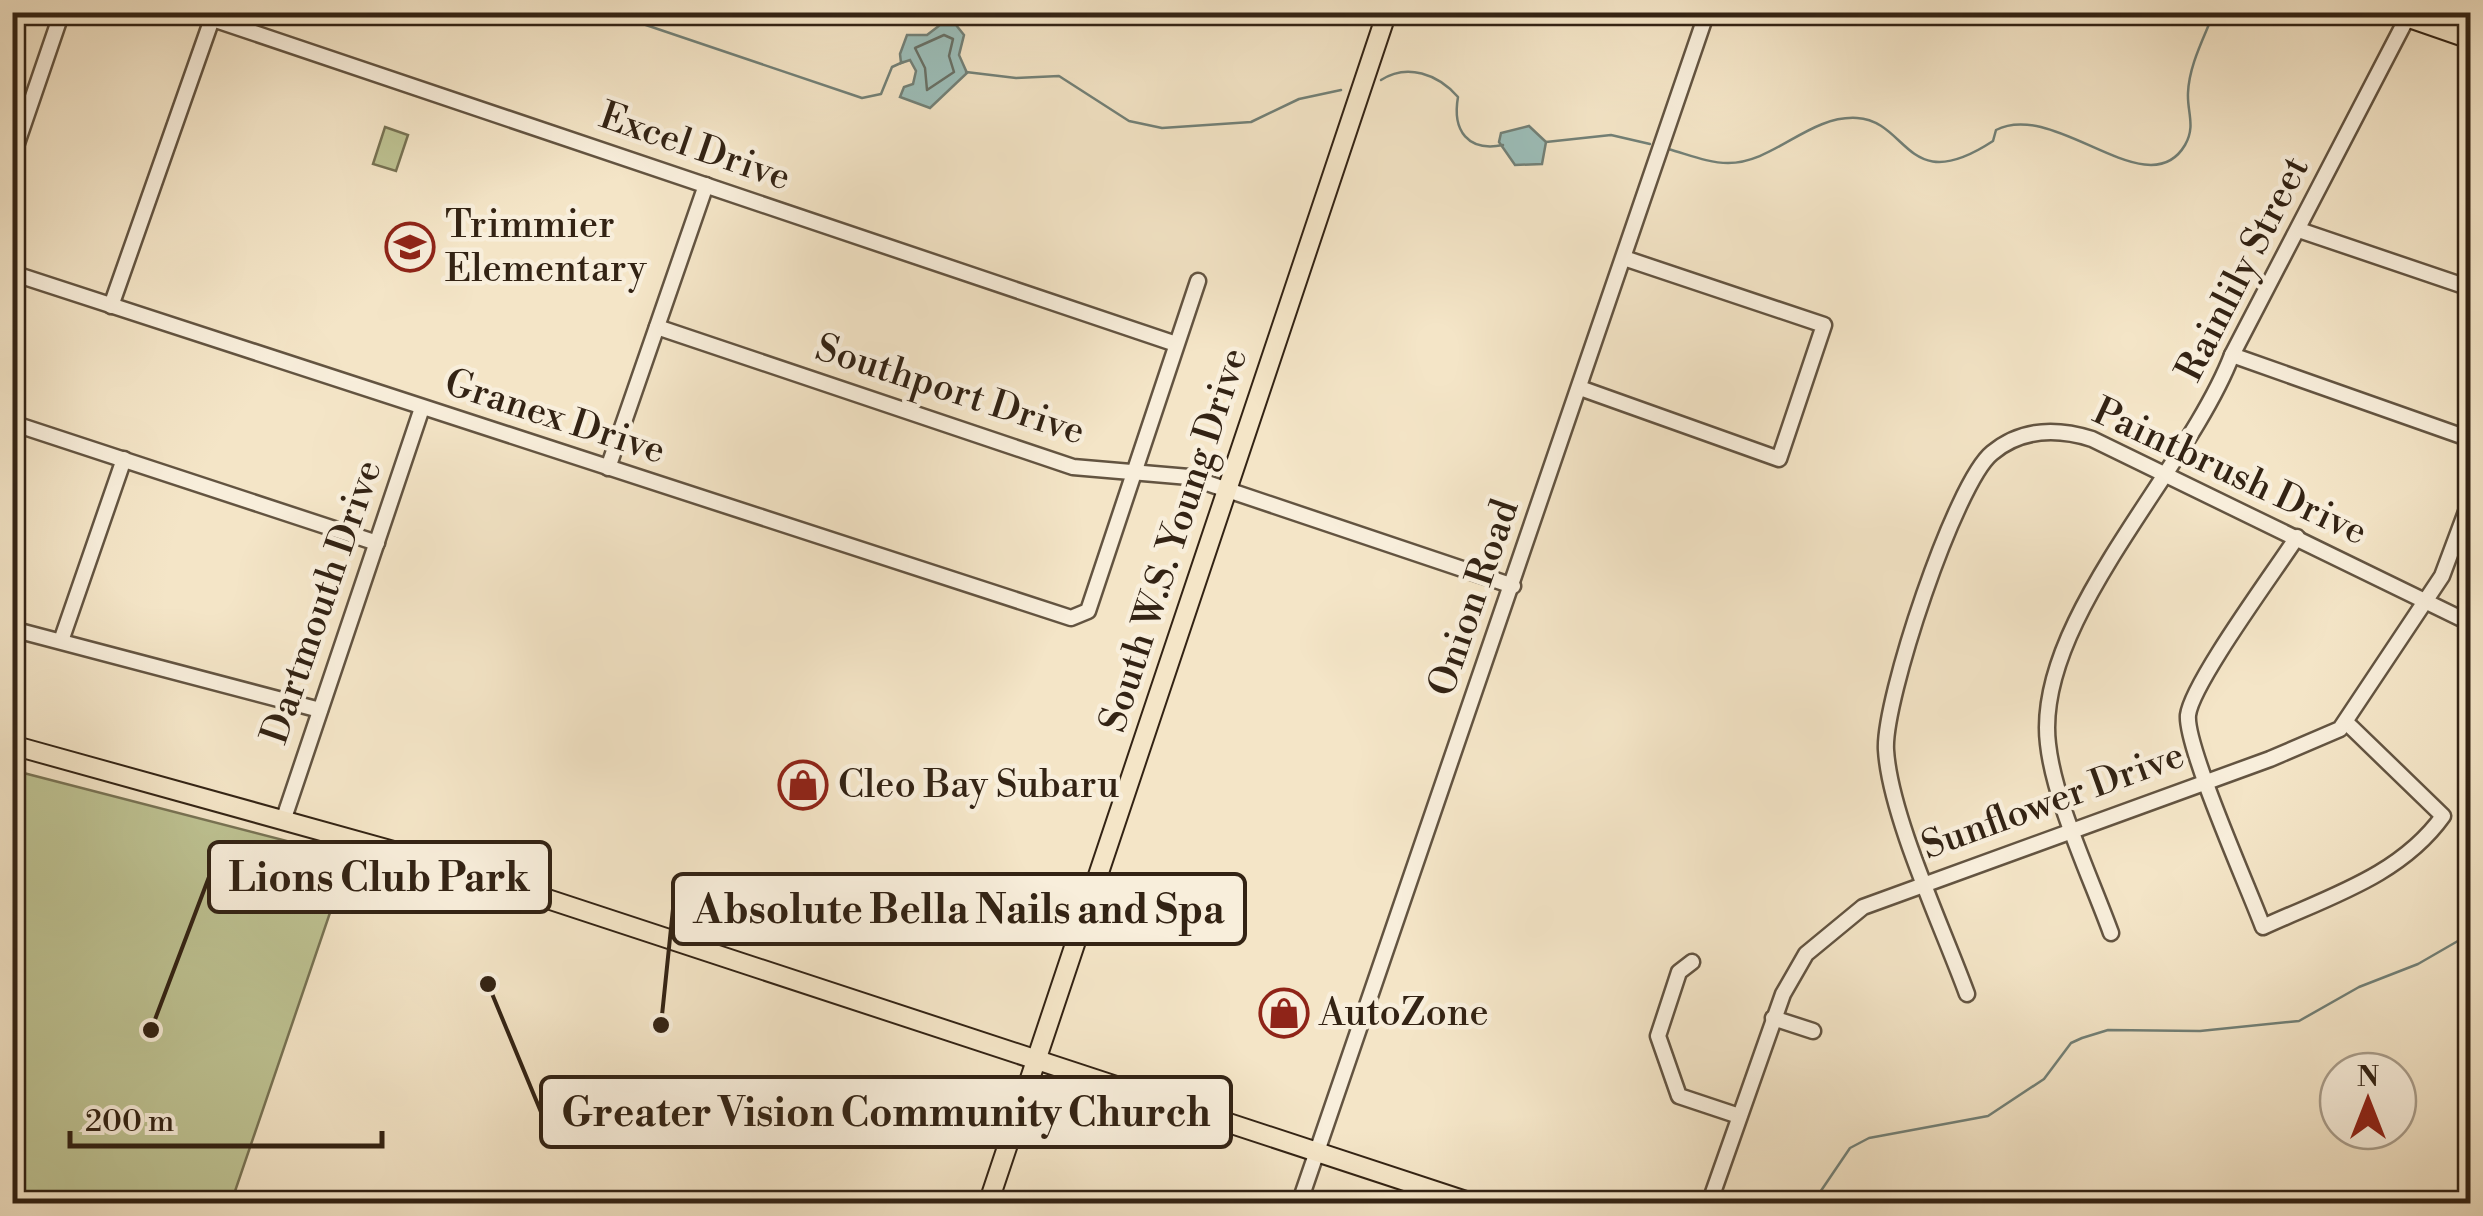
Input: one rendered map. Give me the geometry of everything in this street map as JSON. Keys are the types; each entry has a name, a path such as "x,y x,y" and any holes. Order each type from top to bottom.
{"main road":[{"name":"South W.S. Young Drive","path":"988,1204 1387,12"},
{"path":"2400,15 2470,39"},
{"path":"12,745 284,818 487,879 1475,1204"}],"street":[{"path":"12,158 62,12"},
{"name":"Excel Drive","path":"192,12 1176,344"},
{"name":"Onion Road","path":"1299,1204 1707,12"},
{"name":"Rainlily Street","path":"2111,933 2048,744 2053,672 2077,617 2214,400 2232,355 2298,230 2400,15"},
{"path":"111,306 212,19"},
{"path":"608,468 706,186"},
{"path":"2298,230 2470,288"},
{"path":"1580,388 1779,460 1824,325 1624,258"},
{"name":"Granex Drive","path":"12,273 1078,618 1088,610 1134,472"},
{"path":"1134,472 1198,281"},
{"name":"Southport Drive","path":"656,327 1073,467 1175,474 1513,586"},
{"path":"2232,355 2470,439"},
{"name":"Dartmouth Drive","path":"284,818 422,408"},
{"path":"12,423 377,543"},
{"name":"Paintbrush Drive","path":"1967,994 1887,764 1887,722 1949,529 1971,477 2005,444 2043,432 2067,431 2092,438 2470,623"},
{"path":"61,642 124,459"},
{"name":"Sunflower Drive","path":"1709,1204 1773,1018 1792,973 1822,936 1863,907 2299,748 2346,723 2442,576 2470,501"},
{"path":"2297,537 2192,701 2188,724 2263,926 2390,868 2418,848 2443,816 2346,723"},
{"path":"12,629 320,710"},
{"path":"1692,962 1680,972 1658,1042 1679,1096 1739,1116"},
{"path":"1773,1018 1813,1031"}],"green space":[{"path":"385,127 408,135 396,171 373,164"},
{"path":"12,770 349,857 231,1203 13,1203"}],"water":[{"path":"940,25 956,25 964,35 959,55 967,73 930,108 900,97 904,87 913,84 916,71 910,60 901,63 900,54 907,35 927,35"},
{"path":"1529,126 1546,142 1542,164 1515,165 1499,142 1501,133"}],"waterway":[{"path":"550,12 602,24 637,22 862,98 881,94 892,67 903,62"},
{"path":"1668,149 1713,162 1745,161 1823,124 1857,118 1874,122 1925,160 1942,162 1964,156 1993,141 1996,130 2020,124 2045,128 2124,160 2148,165 2169,161 2188,138 2191,72 2214,12"},
{"path":"966,72 1016,78 1059,76 1129,121 1162,128 1251,122 1299,99 1341,90"},
{"path":"1381,80 1401,72 1432,77 1458,97 1458,120 1465,136 1480,145 1503,145"},
{"path":"1546,142 1611,135 1650,144"},
{"path":"1812,1204 1850,1148 1869,1138 1988,1116 2044,1079 2071,1043 2082,1038 2108,1030 2200,1031 2299,1021 2359,987 2418,964 2470,934"}],"place":[{"name":"Trimmier Elementary","path":"410,247"},
{"name":"Cleo Bay Subaru","path":"803,785"},
{"name":"Greater Vision Community Church","path":"488,984"},
{"name":"AutoZone","path":"1284,1013"},
{"name":"Absolute Bella Nails and Spa","path":"661,1025"},
{"name":"Lions Club Park","path":"151,1030"}]}
